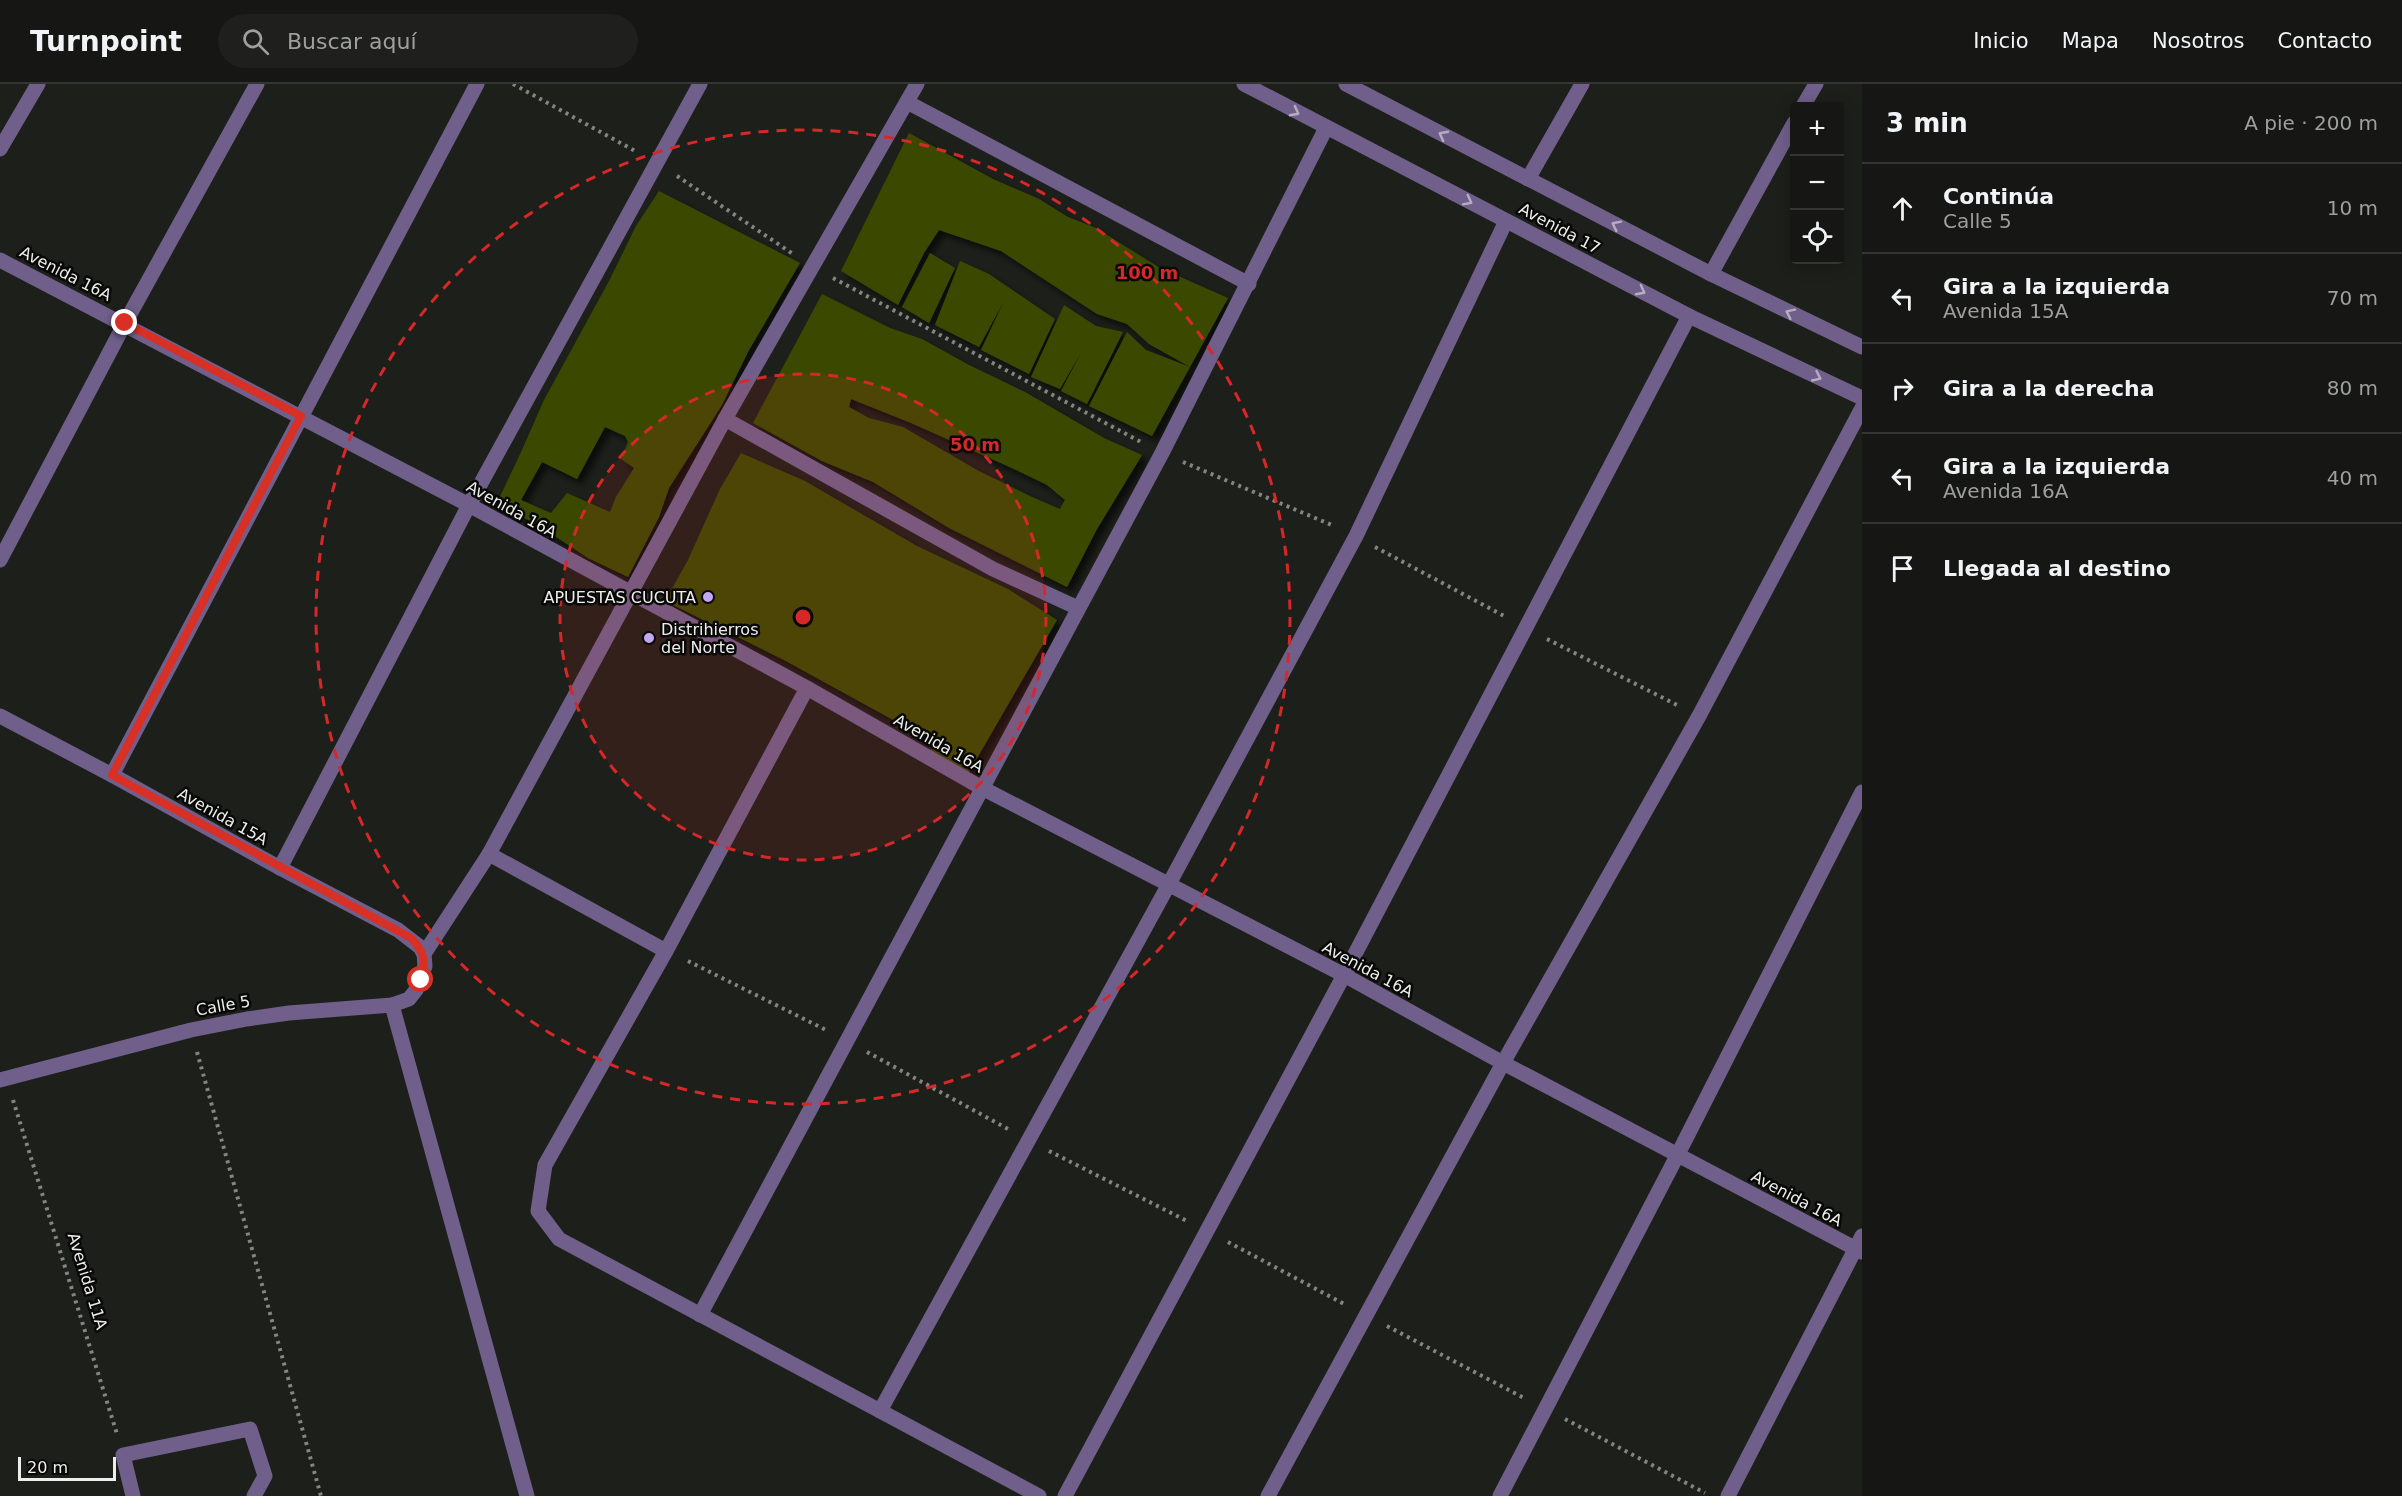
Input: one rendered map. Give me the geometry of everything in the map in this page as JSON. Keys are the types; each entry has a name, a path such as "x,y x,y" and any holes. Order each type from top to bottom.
{"street":[{"path":"0,149 38,84"},
{"path":"0,560 125,323 257,84"},
{"path":"112,775 477,84"},
{"path":"280,868 469,505 700,84"},
{"path":"424,954 489,854 724,419 917,84"},
{"name":"Avenida 17","path":"1244,84 1689,316 1862,398"},
{"path":"1528,179 1582,84"},
{"path":"1805,102 1816,84"},
{"name":"Avenida 17","path":"1349,85 1711,274 1862,347"},
{"path":"907,102 1249,284"},
{"path":"700,1315 1162,453 1326,128"},
{"path":"1711,274 1790,130"},
{"path":"880,1411 1169,885 1356,536 1506,221"},
{"name":"Avenida 16A","path":"0,260 125,323 469,505 807,688 982,788 1344,975 1677,1156 1860,1246"},
{"path":"1065,1496 1344,975 1689,316"},
{"path":"1268,1496 1503,1063 1699,716 1862,408"},
{"path":"724,419 993,569 1078,608"},
{"path":"807,688 666,951 545,1165 538,1211 559,1239 1039,1496"},
{"name":"Avenida 15A","path":"0,716 398,930 411,938 424,954"},
{"path":"1500,1496 1677,1156 1862,792"},
{"path":"489,854 666,951"},
{"name":"Calle 5","path":"3,1079 191,1029 289,1013 392,1005 409,999 416,990 425,966 424,954"},
{"path":"392,1005 527,1496"},
{"path":"1728,1496 1860,1246"},
{"path":"133,1496 123,1455 250,1429 265,1476 254,1496"}],"path":[{"path":"513,84 658,163 812,267 1162,453 1356,536 1527,628 1699,716"},
{"path":"191,1029 321,1496"},
{"name":"Avenida 11A","path":"3,1079 123,1455"}],"building":[{"path":"909,133 993,179 1039,199 1068,217 1096,228 1160,268 1228,298 1190,367 1149,344 1127,324 1097,314 1001,251 939,230 924,253 898,305 841,271"},
{"path":"659,191 800,263 749,350 722,405 669,488 659,517 628,577 588,558 541,527 497,503 544,400 609,281 636,226","holes":["605,427 625,436 628,442 621,459 634,468 616,497 610,512 567,493 551,513 521,500 542,462 577,479"]},
{"path":"930,253 955,268 929,323 902,307"},
{"path":"960,261 989,274 1055,319 1029,374 981,350 1004,301 979,347 935,325"},
{"path":"822,294 890,328 922,339 1025,392 1104,438 1142,455 1097,529 1067,587 949,528 873,482 822,461 753,423","holes":["851,399 911,423 1047,485 1065,500 1060,509 1032,497 977,470 903,427 869,418 849,407"]},
{"path":"1064,305 1096,326 1123,332 1087,404 1061,391 1082,351 1060,389 1031,377"},
{"path":"1127,332 1146,350 1190,367 1152,436 1089,406"},
{"path":"741,453 805,481 917,546 1008,589 1057,620 969,772 930,751 935,743 784,660 665,601 688,560 720,489"}],"place":[{"name":"APUESTAS CUCUTA","path":"708,597"},
{"name":"Distrihierros del Norte","path":"649,638"}],"route":[{"path":"125,323 301,416 112,775 411,938 424,954 425,966 421,980"}]}
